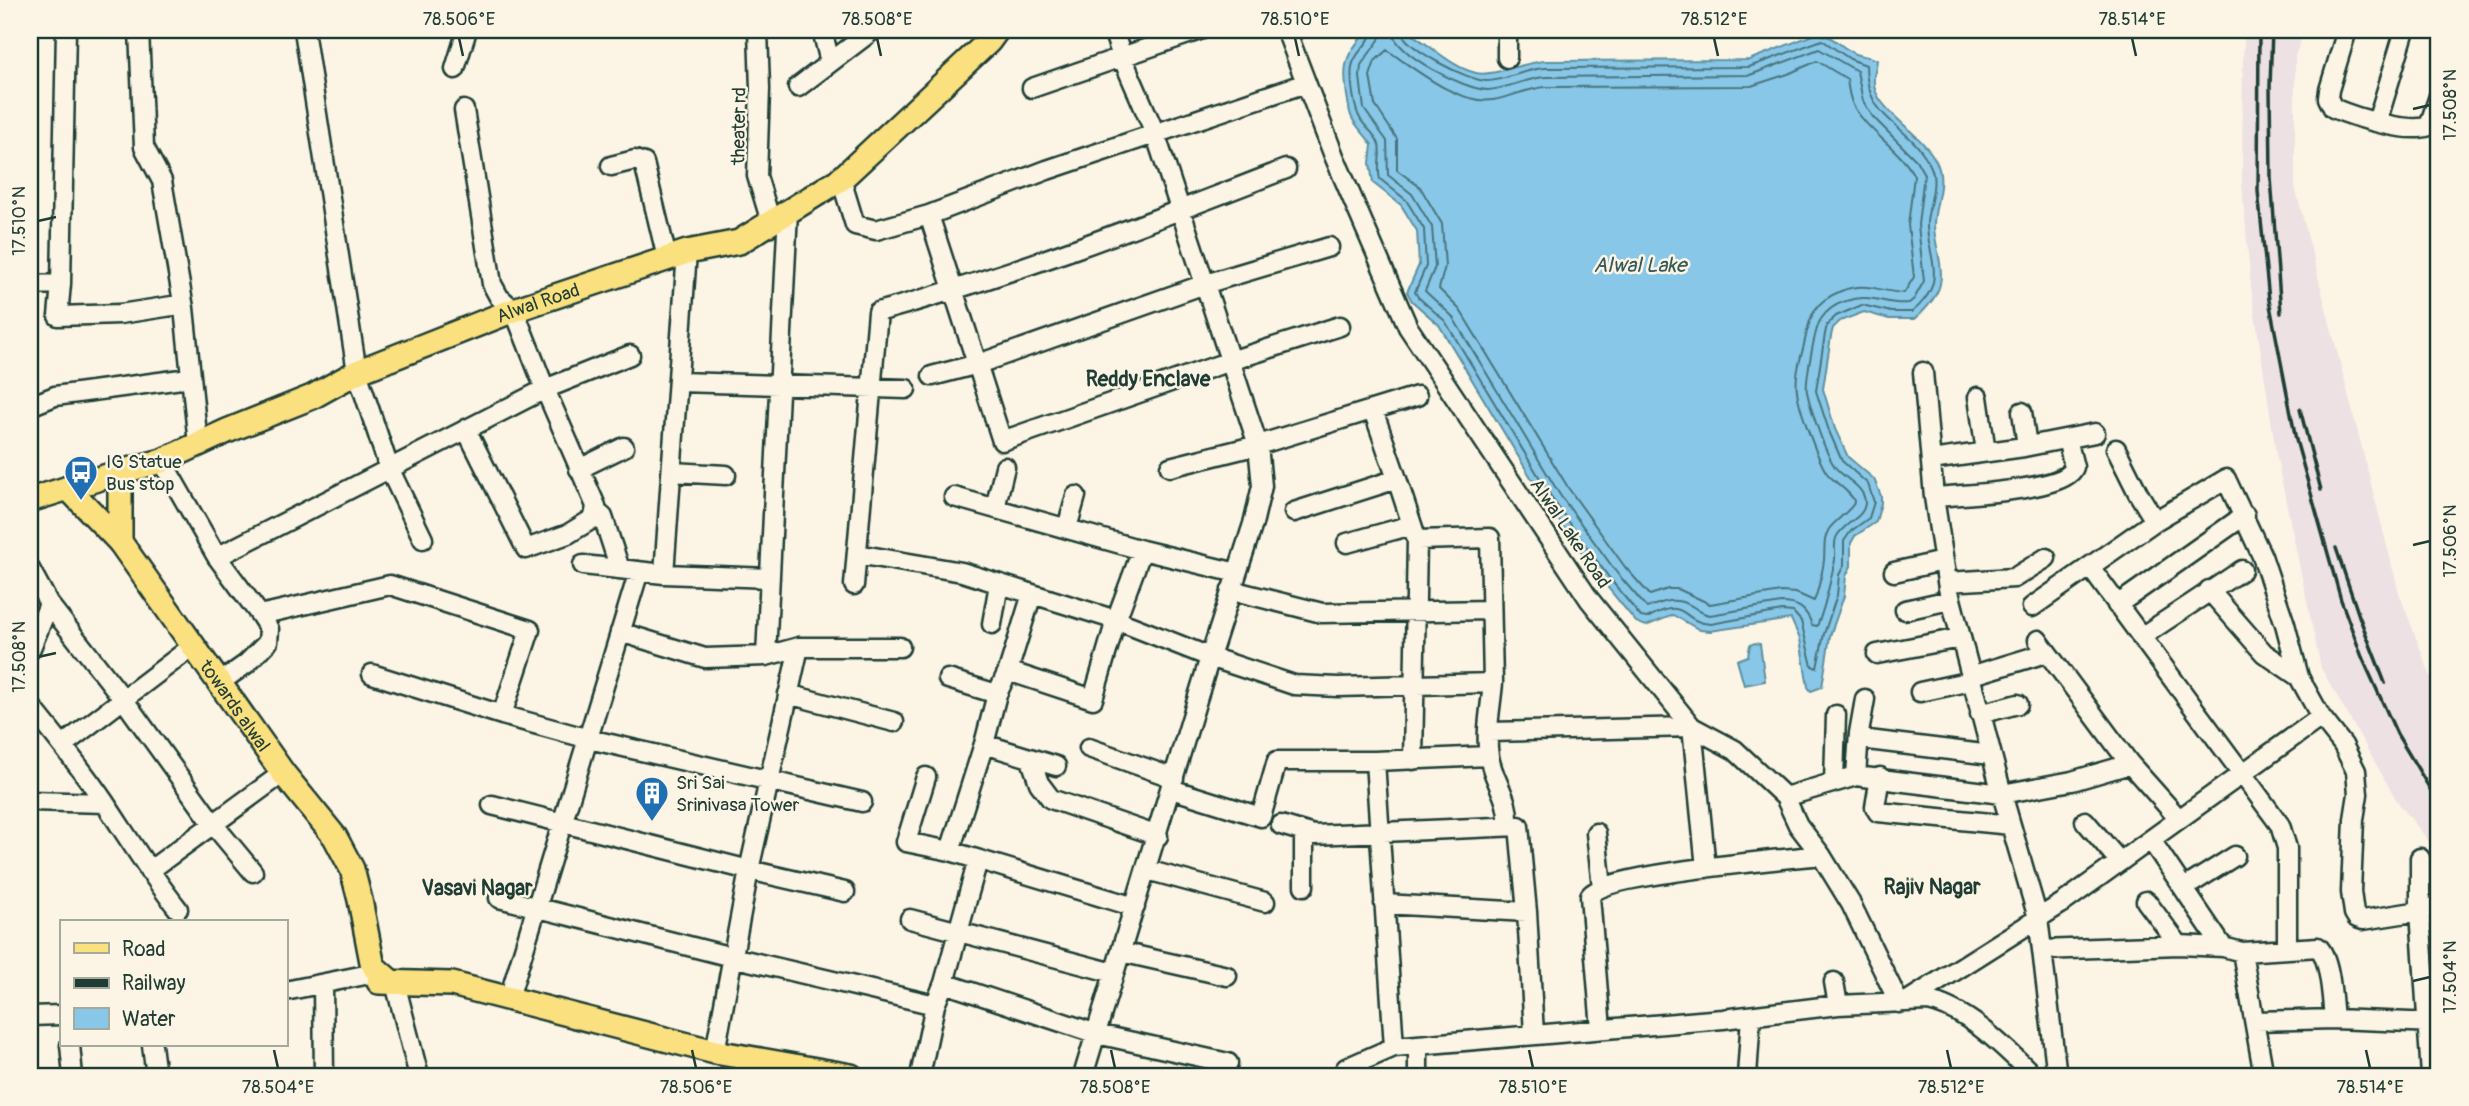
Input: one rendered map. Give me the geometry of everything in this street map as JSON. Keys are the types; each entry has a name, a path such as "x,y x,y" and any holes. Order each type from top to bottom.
{"main road":[{"name":"Alwal Road","path":"30,500 162,461 312,397 357,372 514,310 677,255 739,242 841,178 989,41 997,30"},
{"path":"120,472 120,542"},
{"name":"towards alwal","path":"68,488 120,542 283,774 335,837 348,860 360,900 372,962 383,978"},
{"path":"383,978 452,984 715,1052 745,1066 847,1076"}],"street":[{"path":"66,30 61,284 58,316 120,314 172,306 184,308"},
{"path":"139,30 144,148 162,181 184,308 189,378 198,444"},
{"path":"304,30 357,372 389,468 423,539"},
{"path":"455,69 467,30"},
{"name":"theater rd","path":"758,30 758,176 780,216 780,385 766,656"},
{"path":"821,30 830,62"},
{"path":"798,87 873,30"},
{"path":"1083,1076 1262,486 1258,445 1155,133 1113,30"},
{"path":"1032,88 1200,30"},
{"name":"Alwal Lake Road","path":"1286,30 1334,156 1408,327 1589,599 1692,727 1735,750 1785,797 1798,825 1852,904 1903,1002"},
{"path":"1507,30 1507,58"},
{"path":"2347,30 2329,90 2329,103 2340,111 2377,122 2422,128 2429,125 2439,96"},
{"path":"2377,122 2404,30"},
{"path":"841,178 855,225 876,230 929,215 1047,170 1306,83"},
{"path":"464,110 492,284 499,297 514,310 596,506 594,518 568,534 526,549 466,429"},
{"path":"611,166 635,160 644,163 677,255 679,382 664,574"},
{"path":"854,585 878,312 955,290 1181,210 1286,169"},
{"path":"929,215 1002,441 1230,361 1340,326"},
{"path":"932,376 978,364 1205,284 1329,247"},
{"path":"30,285 61,284"},
{"path":"218,557 545,389 630,355"},
{"path":"1923,372 1934,497 1943,561 1970,679 2038,918 2057,1076"},
{"path":"30,406 55,396 189,378"},
{"path":"679,382 906,389"},
{"path":"1170,467 1258,445 1418,396"},
{"path":"1978,397 1986,452"},
{"path":"1373,410 1415,532 1413,760"},
{"path":"2022,412 2027,446"},
{"path":"1931,460 2095,433"},
{"path":"1934,497 2037,486 2069,475 2074,467 2067,439"},
{"path":"579,468 624,447"},
{"path":"2116,449 2155,521"},
{"path":"162,461 218,557 269,629 268,642 246,664 219,683"},
{"path":"995,508 1005,467"},
{"path":"672,472 726,475"},
{"path":"1294,512 1397,479"},
{"path":"2032,607 2155,521 2226,479 2245,515 2276,593 2300,677 2321,717 2343,745 2356,771 2358,794 2354,819 2351,891 2354,913 2357,918 2363,920 2420,911 2439,905"},
{"path":"1067,528 1076,496"},
{"path":"954,497 1142,550 1237,573"},
{"path":"597,512 606,522 620,569"},
{"path":"2117,605 2245,515"},
{"path":"1347,543 1415,532 1490,538 1493,683 1489,757 1506,799 1508,825"},
{"path":"1008,671 1093,699 1116,620 1142,550"},
{"path":"857,554 962,572 1116,620 1210,657 1294,685 1338,687 1493,683"},
{"path":"1905,610 1949,591 2014,578 2046,558"},
{"path":"1894,572 1943,561"},
{"path":"583,565 664,574 770,578"},
{"path":"2090,567 2280,825 2285,836 2287,949"},
{"path":"30,569 49,604 124,700 214,825 253,872"},
{"path":"2141,637 2242,570"},
{"path":"509,998 639,571"},
{"path":"992,624 999,584"},
{"path":"260,615 390,585 530,630 502,715"},
{"path":"1231,590 1322,613 1491,610"},
{"path":"2209,590 2264,653 2300,677"},
{"path":"950,851 997,694 1008,671 1032,594"},
{"path":"30,650 49,604"},
{"path":"620,632 705,657 766,656 799,646 900,647"},
{"path":"1877,654 1960,638"},
{"path":"63,745 193,646"},
{"path":"715,1052 749,870 799,646"},
{"path":"1920,692 1970,679 2042,646 2130,764 2179,820"},
{"path":"372,674 502,715 589,738 862,802"},
{"path":"948,679 997,694"},
{"path":"788,694 894,722"},
{"path":"1856,776 1865,699"},
{"path":"1980,714 2018,704"},
{"path":"30,705 63,745 178,909"},
{"path":"1834,782 1836,715"},
{"path":"1903,1002 2038,918 2321,717"},
{"path":"1489,732 1692,727 1706,868"},
{"path":"1860,739 1991,755"},
{"path":"984,744 1056,766"},
{"path":"1089,748 1172,784 1261,817 1278,761 1489,757"},
{"path":"1031,760 1039,783 1051,799 1158,836"},
{"path":"1375,761 1394,1047"},
{"path":"1785,797 1856,776 2002,794 2083,778 2130,764"},
{"path":"149,871 283,774"},
{"path":"926,777 906,842 950,851 1135,907"},
{"path":"1880,777 1875,807 1878,812 2011,825"},
{"path":"30,801 105,803"},
{"path":"492,805 845,892"},
{"path":"2085,821 2120,862"},
{"path":"1281,825 1314,835 1519,826 1534,1034"},
{"path":"1304,832 1304,886"},
{"path":"1596,833 1602,887"},
{"path":"2151,840 2223,947"},
{"path":"1601,1029 1590,896 1593,891 1602,887 1706,868 1821,855"},
{"path":"2184,888 2235,856"},
{"path":"2420,858 2420,911 2433,1023 2431,1076"},
{"path":"920,1076 935,1005 944,983 978,860"},
{"path":"1147,870 1265,902"},
{"path":"499,898 935,1005"},
{"path":"2146,901 2179,945"},
{"path":"1384,904 1527,912"},
{"path":"910,919 1114,973"},
{"path":"2042,950 2179,945 2223,947 2242,952 2318,947 2322,951 2328,973 2334,1019"},
{"path":"1121,952 1227,976"},
{"path":"2242,952 2264,1076"},
{"path":"287,991 383,978 419,1076"},
{"path":"1834,982 1838,1005"},
{"path":"944,983 1097,1034 1228,1063"},
{"path":"323,984 324,1076"},
{"path":"1341,1076 1346,1068 1394,1047 1751,1016 1838,1005 1903,1002 1941,1004 1993,1036 2034,1076"},
{"path":"30,1016 60,1016"},
{"path":"1747,1076 1751,1016"},
{"path":"2255,1021 2334,1019 2433,1023"},
{"path":"1418,1045 1419,1076"},
{"path":"70,1046 73,1076"},
{"path":"152,1046 156,1076"}],"shaded area":[{"path":"2245,30 2305,30 2295,56 2295,187 2399,593 2439,698 2439,854 2397,801 2321,668 2277,459 2251,288 2242,184"}],"water":[{"name":"Alwal Lake","path":"1368,30 1402,30 1466,70 1483,74 1545,61 1749,60 1815,34 1831,38 1855,54 1877,60 1874,83 1880,100 1930,152 1939,169 1940,185 1934,225 1941,277 1933,299 1915,319 1889,319 1864,312 1840,321 1833,328 1823,389 1835,429 1848,457 1874,479 1881,503 1876,522 1855,536 1851,543 1851,566 1830,636 1822,687 1811,691 1808,687 1800,639 1791,619 1710,631 1700,630 1673,615 1646,626 1636,622 1547,504 1439,325 1412,301 1407,292 1419,265 1417,231 1401,205 1373,183 1370,163 1372,145 1356,125 1349,110 1345,75 1347,60"},
{"path":"1760,644 1765,681 1744,685 1737,660 1748,656 1750,645"}],"railway":[{"path":"2259,30 2258,191 2269,300 2296,440 2341,600 2362,657 2397,734 2439,804"},
{"path":"2272,30 2271,178 2281,313"},
{"path":"2300,409 2321,490"},
{"path":"2336,548 2385,683"}],"place":[{"name":"IG Statue Bus stop","path":"81,502"},
{"name":"Sri Sai Srinivasa Tower","path":"652,823"}],"district":[{"name":"Reddy Enclave","path":"1148,379"},
{"name":"Rajiv Nagar","path":"1932,887"},
{"name":"Vasavi Nagar","path":"477,888"}]}
